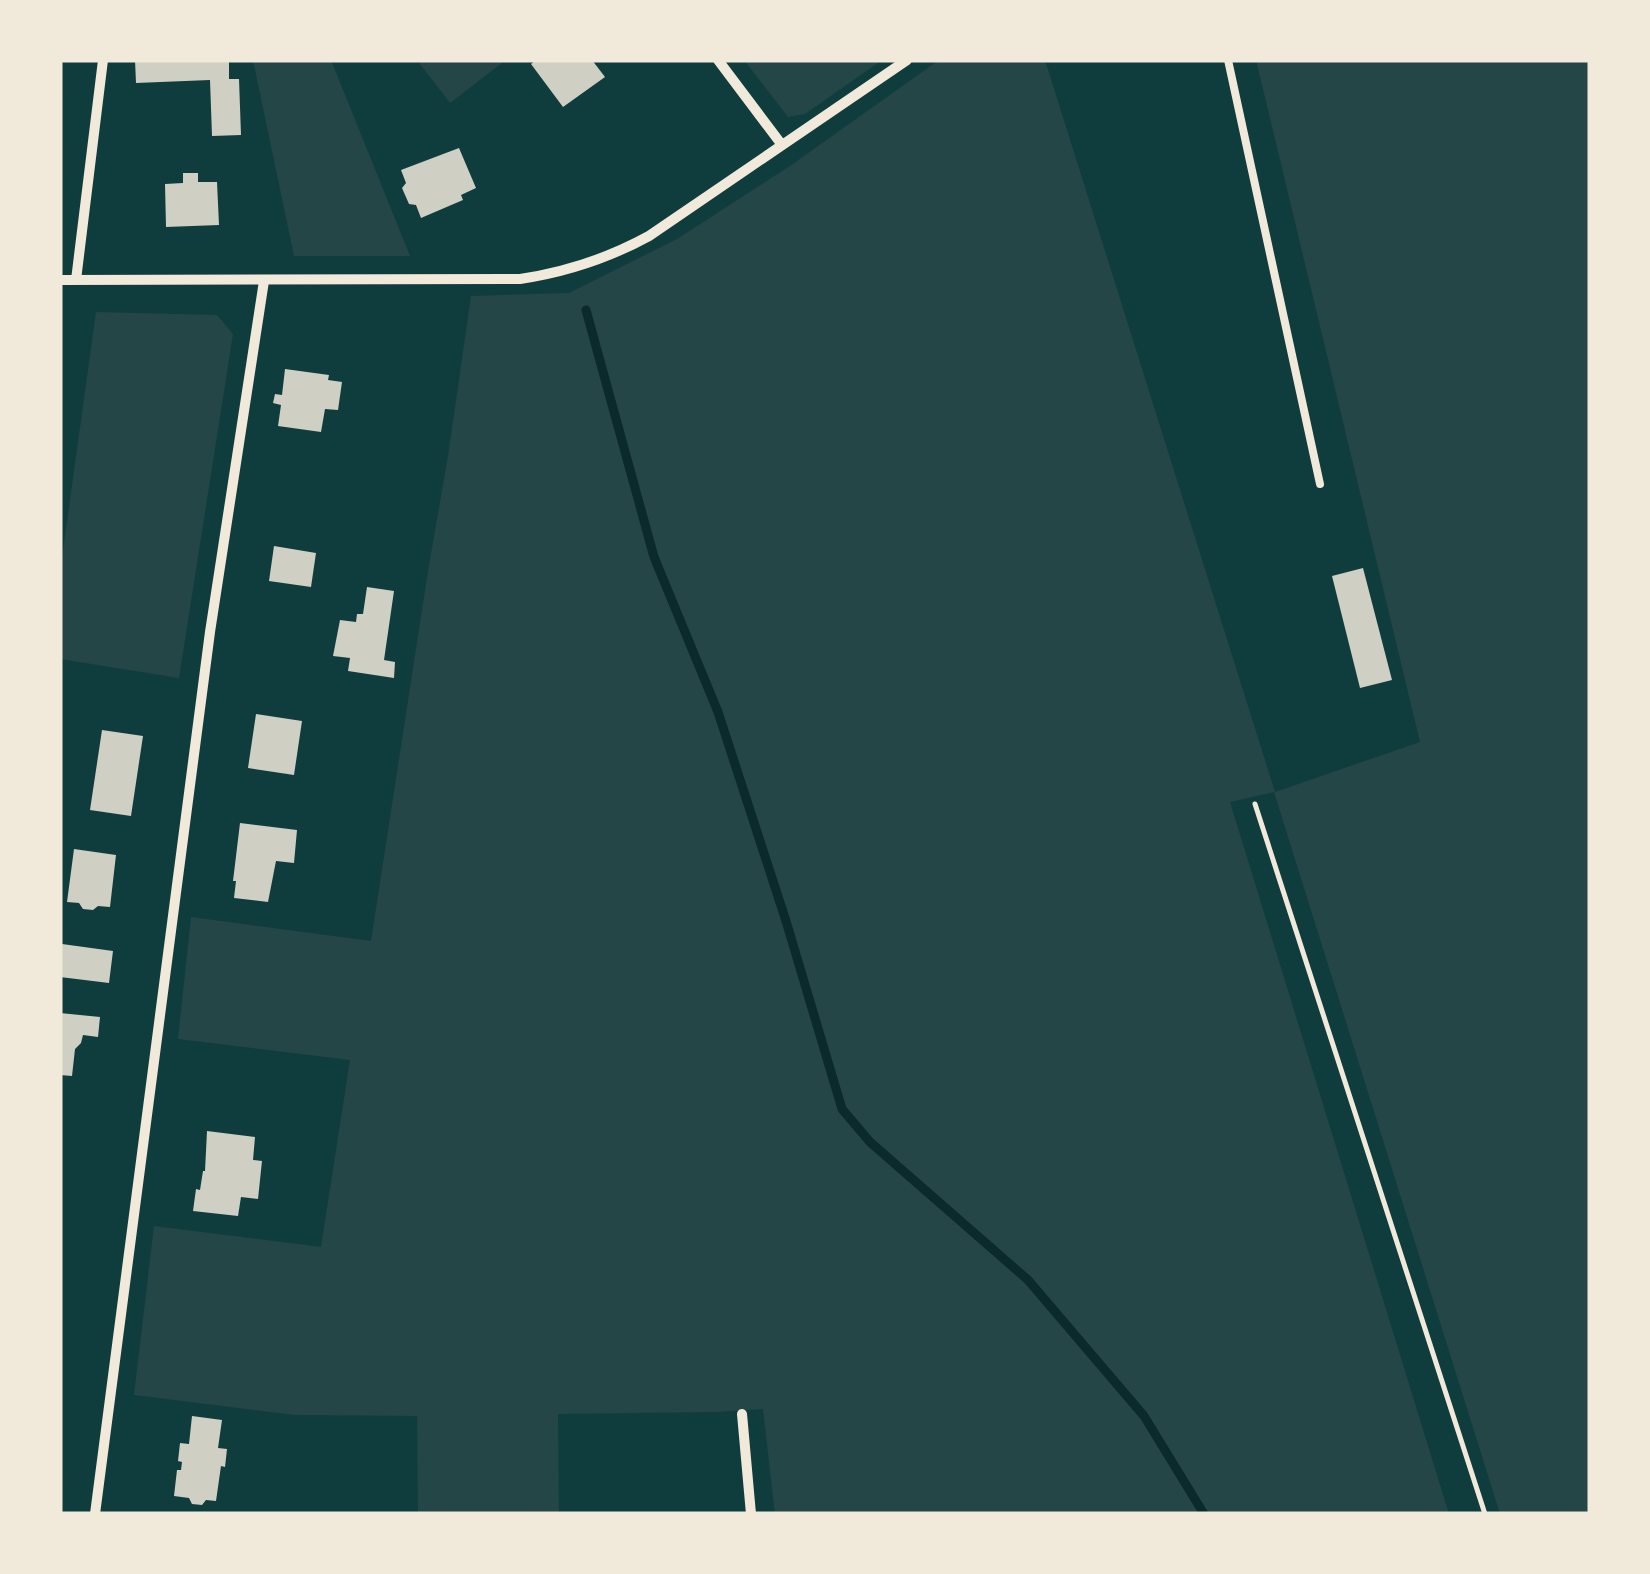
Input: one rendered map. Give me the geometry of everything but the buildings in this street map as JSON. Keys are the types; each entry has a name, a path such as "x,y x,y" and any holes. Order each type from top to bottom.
{"street":[{"path":"76,280 104,60"},
{"path":"718,60 782,146"},
{"path":"60,280 520,279 581,267 648,236 907,60"},
{"path":"95,1514 210,632 264,281"},
{"path":"742,1414 751,1514"}],"lane":[{"path":"1228,60 1320,484"}],"path":[{"path":"1255,804 1485,1514"}],"shaded area":[{"path":"253,60 331,60 410,256 294,256"},
{"path":"417,60 506,60 450,103"},
{"path":"744,60 882,60 805,114 788,117"},
{"path":"939,60 1045,60 1275,792 1420,742 1256,60 1590,60 1590,1511 1500,1514 1274,792 1230,802 1449,1514 775,1514 763,1409 558,1414 559,1514 418,1514 417,1416 295,1415 134,1395 154,1226 321,1247 350,1060 178,1039 191,917 371,941 471,296 569,293 677,239 790,166"},
{"path":"96,312 217,315 233,334 179,678 60,659 60,572"}],"waterway":[{"path":"586,310 654,557 718,712 842,1109 870,1142 1028,1280 1144,1416 1204,1514"}]}
